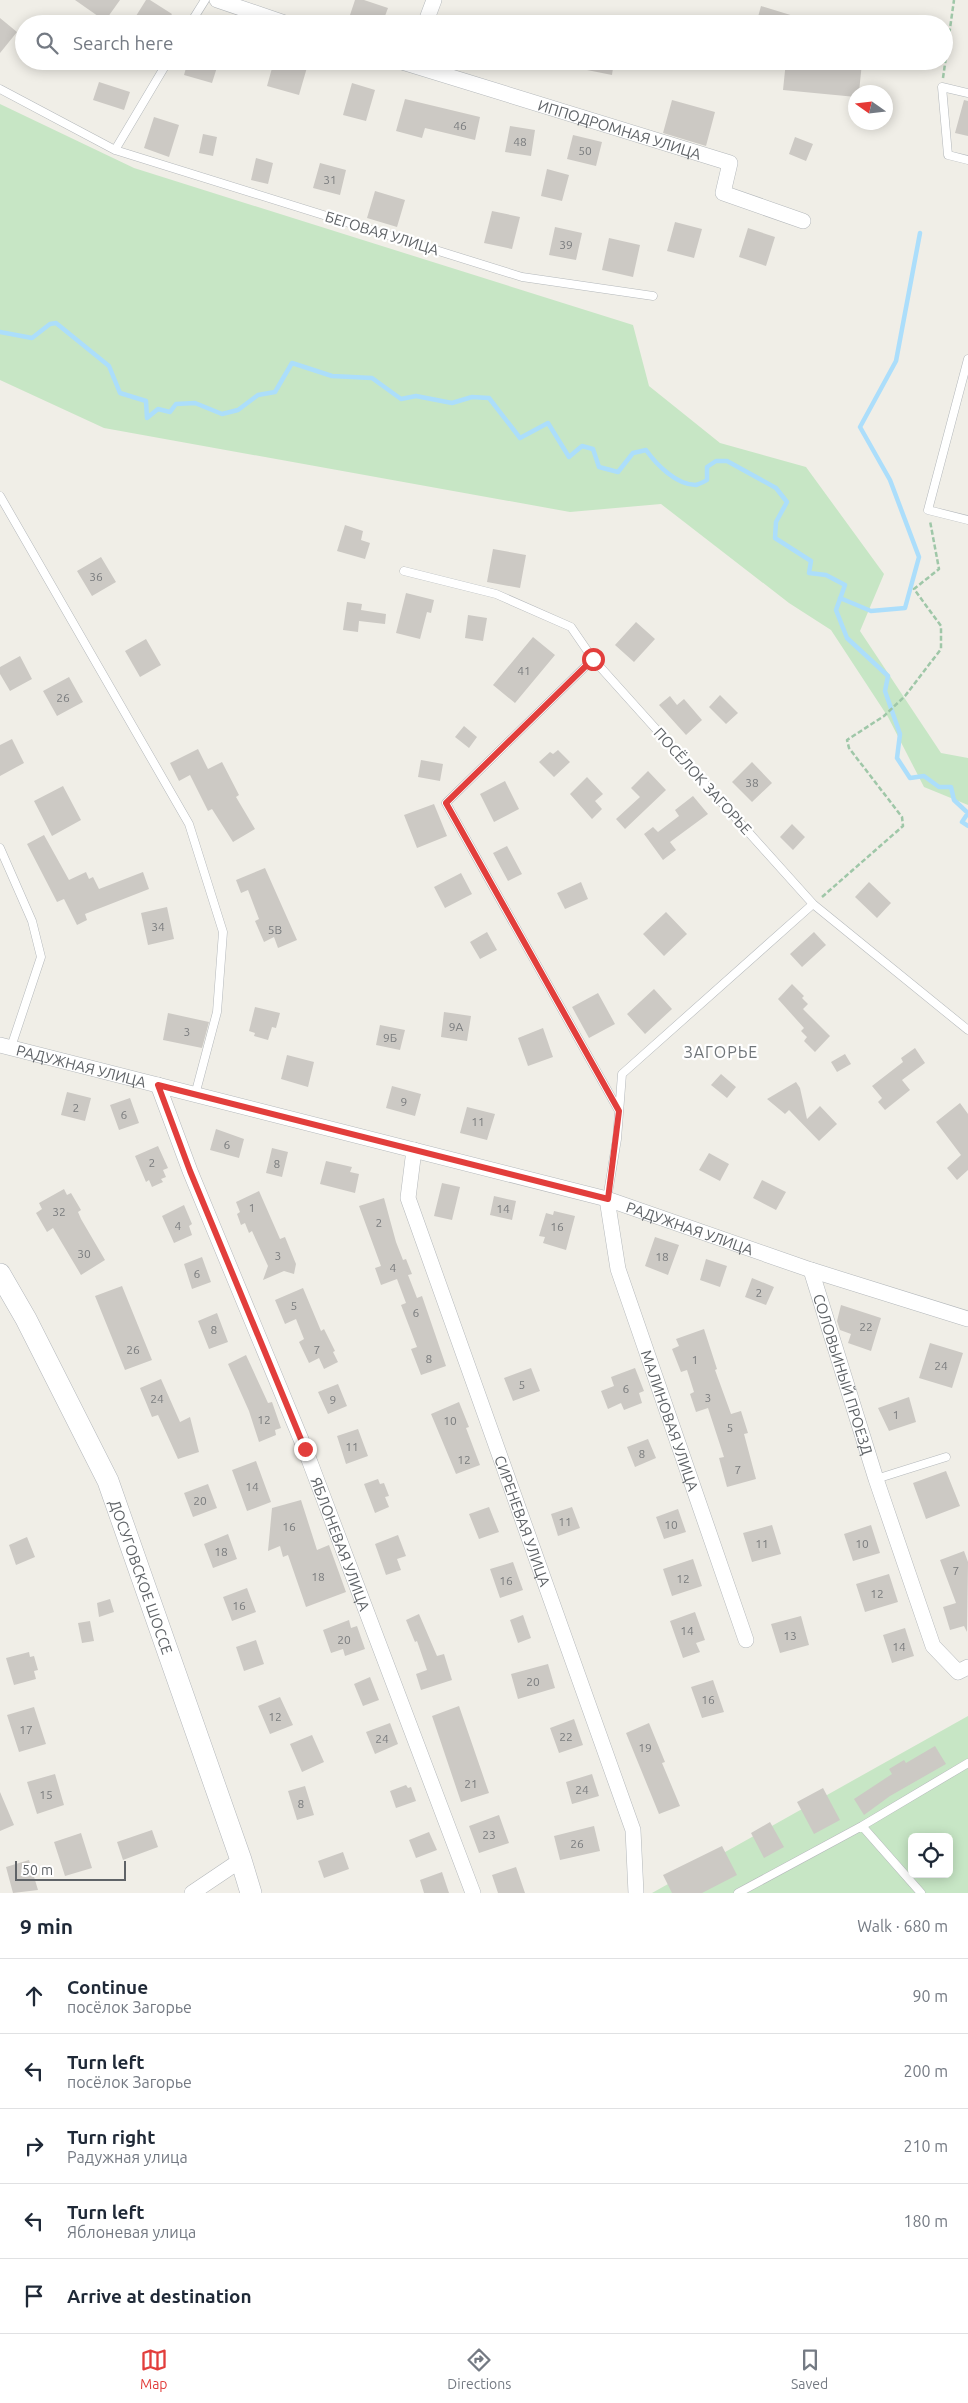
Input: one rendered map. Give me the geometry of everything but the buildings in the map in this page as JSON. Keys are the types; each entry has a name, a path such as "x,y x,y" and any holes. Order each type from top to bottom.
{"main road":[{"name":"ДОСУГОВСКОЕ ШОССЕ","path":"0,1274 26,1319 108,1481 251,1893"}],"street":[{"path":"218,0 262,15"},
{"path":"428,15 434,0"},
{"name":"ИППОДРОМНАЯ УЛИЦА","path":"432,70 730,163 723,193 803,221"},
{"name":"РАДУЖНАЯ УЛИЦА","path":"5,1046 608,1199 810,1270 968,1318"},
{"name":"ЯБЛОНЕВАЯ УЛИЦА","path":"158,1085 190,1171 305,1449 472,1893"},
{"name":"СИРЕНЕВАЯ УЛИЦА","path":"414,1150 408,1198 633,1830 636,1893"},
{"name":"МАЛИНОВАЯ УЛИЦА","path":"608,1199 618,1269 746,1640"},
{"name":"СОЛОВЬИНЫЙ ПРОЕЗД","path":"810,1270 876,1479 933,1646 958,1672 968,1666"},
{"path":"192,1893 241,1860"}],"lane":[{"path":"196,15 205,0"},
{"path":"114,150 163,70"},
{"path":"968,93 942,87 948,155 968,160"},
{"name":"БЕГОВАЯ УЛИЦА","path":"0,89 114,150 522,277 653,296"},
{"path":"968,359 928,510 968,520"},
{"path":"0,496 189,824 223,932 217,1012 195,1095"},
{"name":"ПОСЁЛОК ЗАГОРЬЕ","path":"404,571 496,594 571,627 593,659 813,904 968,1030"},
{"path":"593,659 446,803 619,1111"},
{"path":"0,848 32,921 41,957 5,1046"},
{"path":"608,1199 622,1074 813,904"},
{"path":"876,1479 946,1457"},
{"path":"738,1893 862,1826 968,1764"},
{"path":"862,1826 921,1893"}],"path":[{"path":"952,15 954,0"},
{"path":"942,87 944,70"},
{"path":"813,904 903,826 902,817 854,754 847,740 884,716 905,696 941,649 941,626 914,589 939,569 928,510"}],"green space":[{"path":"0,104 134,168 633,325 649,386 720,443 806,467 884,574 860,631 941,753 968,758 968,805 924,787 888,717 831,630 789,603 661,504 570,512 104,428 0,380"},
{"path":"968,1716 968,1893 652,1893"}],"waterway":[{"path":"840,598 871,611 905,608 919,557 890,480 860,427 896,361 920,233"},
{"path":"0,332 32,338 50,324 56,323 109,366 120,393 146,401 147,418 158,409 170,412 176,404 195,403 222,414 238,410 258,395 275,392 292,363 332,376 372,378 401,399 416,396 452,403 472,397 489,398 520,438 548,423 569,457 582,446 593,449 599,467 618,472 633,453 646,450 674,478 681,482 696,485 707,480 707,467 716,461 727,461 776,488 787,502 776,522 775,538 811,561 809,573 826,575 845,585 836,610 847,638 888,676 885,691 900,734 897,758 910,778 924,776 939,787 951,787 954,800 968,813 962,822 968,826"}],"district":[{"name":"ЗАГОРЬЕ","path":"721,1052"}],"route":[{"path":"305,1449 190,1171 158,1085 608,1199 619,1111 446,803 593,659"}]}
